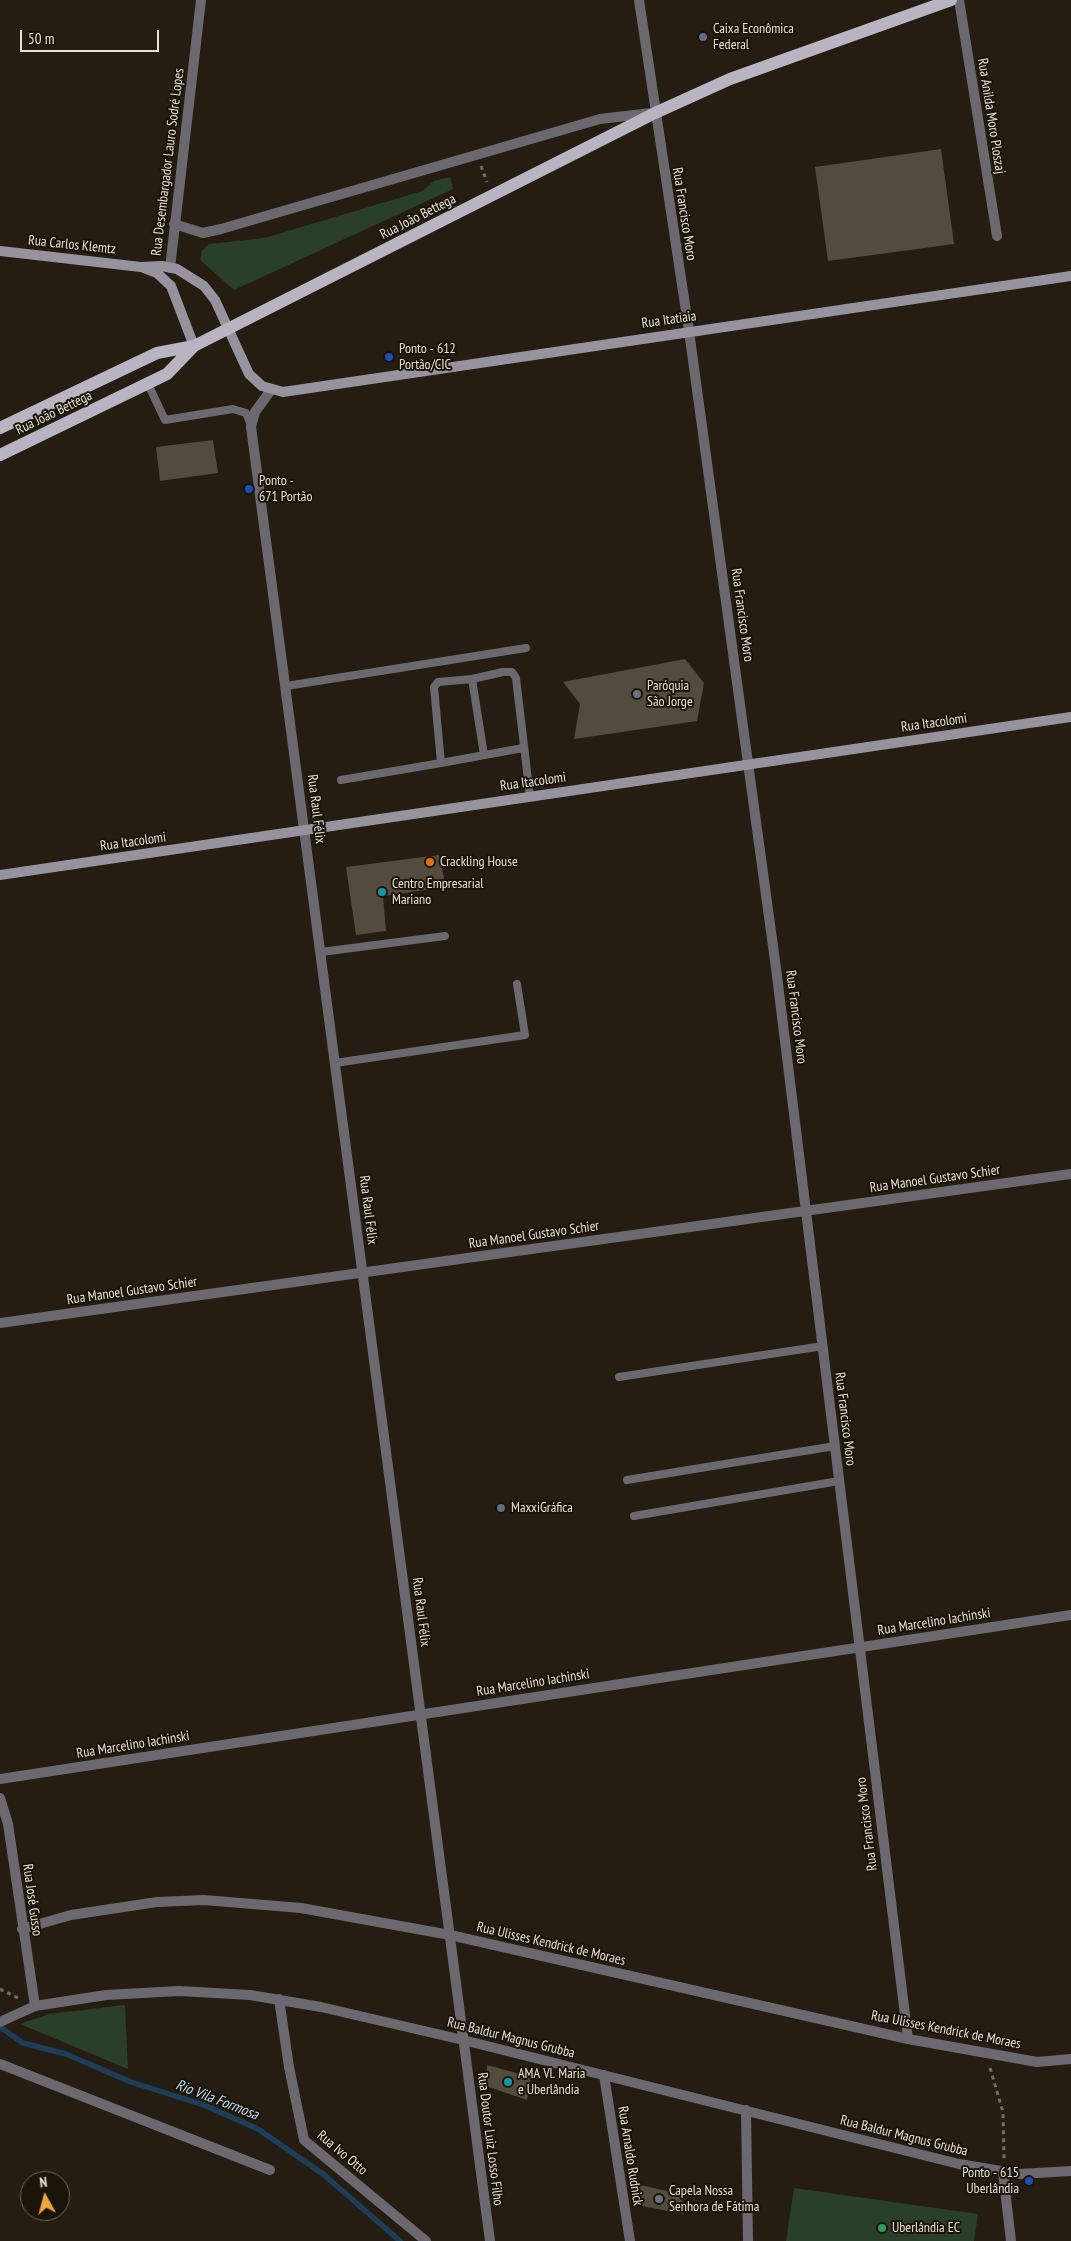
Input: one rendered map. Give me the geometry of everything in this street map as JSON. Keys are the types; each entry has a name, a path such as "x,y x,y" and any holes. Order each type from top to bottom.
{"main road":[{"name":"Rua João Bettega","path":"0,428 157,353 194,346 654,113 730,79 951,0"},
{"name":"Rua Carlos Klemtz","path":"0,251 141,267 170,268 192,277 204,286 215,300 228,329"},
{"name":"Rua Carlos Klemtz","path":"141,267 157,273 171,286 194,346"},
{"name":"Rua Itatiaia","path":"271,390 283,392 1071,276"},
{"path":"228,329 249,374 255,381 271,390"},
{"name":"Rua João Bettega","path":"0,455 167,374 194,346"},
{"name":"Rua Itacolomi","path":"0,875 1071,717"}],"street":[{"name":"Rua Desembargador Lauro Sodré Lopes","path":"170,268 201,0"},
{"name":"Rua Francisco Moro","path":"639,0 654,113 689,332 749,764 908,2039"},
{"name":"Rua Anilda Moro Ploszaj","path":"959,0 997,236"},
{"name":"Rua João Bettega","path":"174,224 203,233 221,229 600,119 654,113"},
{"path":"251,427 255,412 271,390"},
{"name":"Rua Raul Félix","path":"251,427 463,2040"},
{"name":"Rua Manoel Gustavo Schier","path":"0,1324 1071,1174"},
{"name":"Rua Marcelino Iachinski","path":"0,1779 1071,1615"},
{"name":"Rua José Gusso","path":"0,1798 8,1824 35,2006"},
{"name":"Rua Ulisses Kendrick de Moraes","path":"22,1928 71,1915 111,1908 204,1900 301,1908 450,1935 908,2039 984,2051 1037,2062 1071,2059"},
{"name":"Rua Baldur Magnus Grubba","path":"0,2022 35,2006 106,1995 179,1991 250,1995 463,2040 934,2158 1003,2172 1036,2174 1071,2171"},
{"name":"Rua Ivo Otto","path":"279,2000 289,2067 304,2140 426,2241"},
{"name":"Rua Doutor Luiz Losso Filho","path":"463,2040 490,2241"},
{"path":"0,2064 270,2170"},
{"name":"Rua Arnaldo Rudnick","path":"604,2075 630,2241"},
{"path":"746,2110 748,2241"},
{"path":"1003,2172 1011,2241"}],"lane":[{"path":"148,384 165,420 233,408 246,414 251,427"},
{"path":"286,686 526,648"},
{"path":"442,762 434,687 438,682 472,679 503,672 512,672 516,678 530,797"},
{"path":"472,679 484,755"},
{"path":"341,780 523,748"},
{"path":"321,952 445,936"},
{"path":"335,1063 525,1035 517,984"},
{"path":"619,1377 822,1346"},
{"path":"627,1480 835,1446"},
{"path":"634,1516 839,1481"}],"path":[{"path":"477,154 492,196"},
{"path":"984,2051 1003,2112 1003,2172"}],"green space":[{"path":"450,177 453,189 234,290 200,260 202,250 209,244 265,238 422,191 434,181"},
{"path":"125,2005 128,2069 20,2024 49,2014"},
{"name":"Uberlândia EC","path":"794,2188 978,2214 974,2241 786,2241"}],"building":[{"path":"941,149 954,244 828,261 815,167"},
{"path":"213,440 218,473 160,481 156,447"},
{"name":"Paróquia São Jorge","path":"685,659 704,683 697,721 574,739 580,704 563,682"},
{"name":"Centro Empresarial Mariano","path":"439,855 446,887 383,896 386,931 356,935 346,867"},
{"name":"AMA Vl. Maria e Uberlândia","path":"487,2065 531,2077 527,2100 486,2086"},
{"name":"Capela Nossa Senhora de Fátima","path":"635,2184 681,2194 684,2214 637,2205"}],"waterway":[{"name":"Rio Vila Formosa","path":"0,2027 23,2043 66,2054 131,2082 204,2105 258,2129 323,2174 400,2241"}],"place":[{"name":"Caixa Econômica Federal","path":"703,37"},
{"name":"Ponto - 612 Portão/CIC","path":"389,357"},
{"name":"Ponto - 671 Portão","path":"249,489"},
{"name":"Paróquia São Jorge","path":"637,694"},
{"name":"Crackling House","path":"430,862"},
{"name":"Centro Empresarial Mariano","path":"382,892"},
{"name":"MaxxiGráfica","path":"501,1508"},
{"name":"AMA Vl. Maria e Uberlândia","path":"508,2082"},
{"name":"Ponto - 615 Uberlândia","path":"1029,2181"},
{"name":"Capela Nossa Senhora de Fátima","path":"659,2199"},
{"name":"Uberlândia EC","path":"882,2228"}]}
